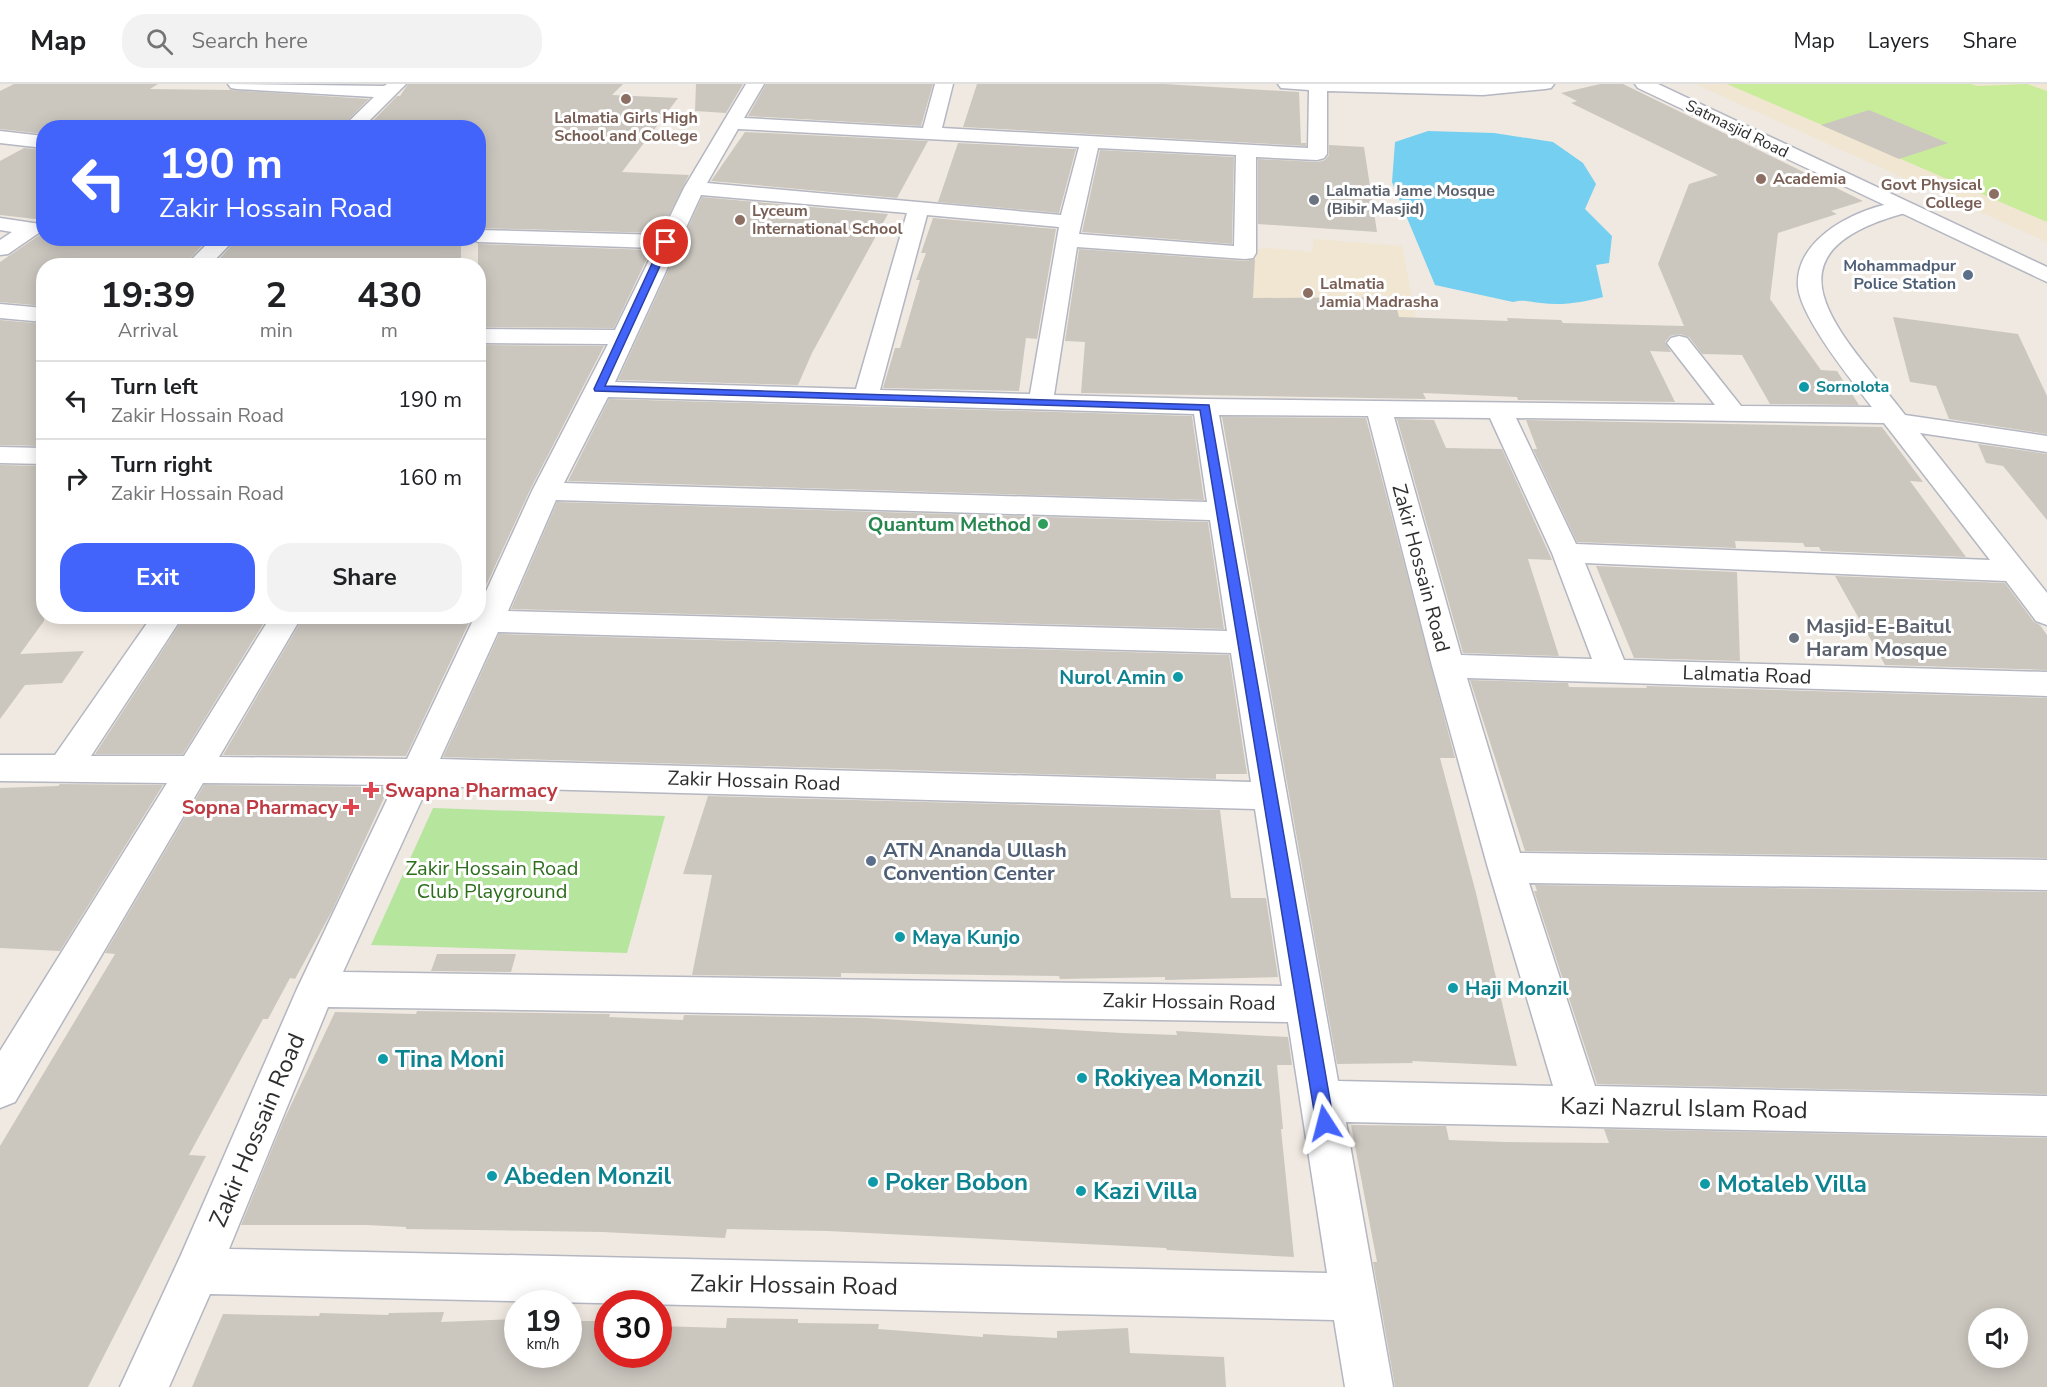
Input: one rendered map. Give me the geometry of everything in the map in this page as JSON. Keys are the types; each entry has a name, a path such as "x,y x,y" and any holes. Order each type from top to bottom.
{"street":[{"path":"237,84 393,88"},
{"name":"Zakir Hossain Road","path":"144,1387 197,1271 316,989 489,621 546,491 599,389 666,242 694,188 756,84"},
{"path":"931,134 944,84"},
{"path":"1287,84 1483,90 1545,84"},
{"name":"Satmasjid Road","path":"1644,84 1912,205 2047,255"},
{"name":"Satmasjid Road","path":"1667,84 1912,205 2047,275"},
{"path":"732,123 1317,154 1318,85"},
{"path":"359,120 393,88"},
{"path":"0,137 36,141"},
{"path":"1041,401 1069,231 1090,143"},
{"path":"694,188 918,210 1245,253 1246,150"},
{"path":"1912,205 1868,216 1836,233 1814,259 1809,287 1825,323 1851,361 2047,614"},
{"path":"866,396 918,210"},
{"path":"0,224 36,225"},
{"path":"0,249 36,226"},
{"path":"486,236 666,242"},
{"path":"205,258 217,246"},
{"path":"0,311 36,314"},
{"path":"486,336 624,337"},
{"path":"1679,343 1734,413"},
{"path":"599,389 1205,407 1734,413 1895,419 2047,444"},
{"name":"Zakir Hossain Road","path":"1205,407 1369,1387"},
{"name":"Zakir Hossain Road","path":"1379,409 1448,666 1506,868 1580,1106"},
{"path":"1499,410 1566,553 1612,670"},
{"path":"0,455 36,456"},
{"path":"546,491 1222,511"},
{"path":"1566,553 2014,571"},
{"path":"489,621 1244,642"},
{"path":"64,770 163,624"},
{"path":"0,1088 282,624"},
{"name":"Lalmatia Road","path":"1448,666 2047,684"},
{"path":"0,768 417,772"},
{"name":"Zakir Hossain Road","path":"417,772 1270,796"},
{"path":"1506,868 2047,875"},
{"name":"Zakir Hossain Road","path":"316,989 1305,1004"},
{"name":"Kazi Nazrul Islam Road","path":"1321,1101 2047,1116"},
{"name":"Zakir Hossain Road","path":"197,1271 1354,1298"}],"shaded area":[{"name":"Govt Physical College","path":"1695,84 2047,84 2047,242 1835,147"},
{"name":"Lalmatia Jamia Madrasha","path":"1314,239 1402,246 1420,341 1206,330 1207,256 1266,248 1312,252"}],"green space":[{"name":"Govt Physical College","path":"1727,84 1971,84 1977,86 2027,84 2047,91 2047,222"},
{"name":"Zakir Hossain Road Club Playground","path":"433,808 665,816 627,953 371,945"}],"water":[{"path":"1428,131 1494,133 1553,142 1583,163 1596,184 1585,209 1612,236 1609,263 1596,265 1603,297 1565,304 1513,302 1435,285 1392,182 1395,142"}],"building":[{"path":"14,84 158,84 150,89 231,90 369,99 348,120 36,120 36,133 0,129 0,91"},
{"path":"408,84 623,84 612,95 678,98 622,172 689,175 660,233 486,228 486,120 374,120 397,96 400,96"},
{"path":"696,84 743,84 726,113 695,111"},
{"path":"766,84 933,84 921,126 748,116"},
{"path":"977,84 1164,84 1299,92 1301,143 1306,143 1306,146 963,127"},
{"path":"1600,84 1623,84 1863,201 1831,211 1837,214 1778,233 1770,299 1821,370 1837,371 1859,405 1770,404 1742,355 1702,354 1689,337 1680,334 1670,336 1665,342 1671,352 1650,351 1675,402 1518,400 1517,397 1423,393 1426,399 1081,393 1085,342 1065,341 1079,249 1245,261 1255,259 1253,298 1394,297 1399,317 1508,321 1507,318 1561,320 1563,323 1684,326 1658,264 1689,184 1718,175 1571,103 1577,101 1561,93"},
{"path":"1869,110 1948,143 1899,159 1821,125"},
{"path":"745,132 928,141 897,198 711,181"},
{"path":"958,143 1076,149 1059,213 938,202"},
{"name":"Lalmatia Jame Mosque (Bibir Masjid)","path":"1329,145 1364,147 1377,232 1258,224 1258,159 1318,162 1325,160 1329,155"},
{"path":"24,148 36,149 36,219 0,215 0,161"},
{"path":"1100,150 1234,157 1232,244 1082,232"},
{"path":"702,197 888,214 812,353 798,385 618,380"},
{"path":"933,218 1056,229 1037,339 1026,338 1019,391 883,388 895,348 900,348 920,280 916,280 926,253 921,253"},
{"path":"36,237 36,246 202,246 190,258 36,258 36,305 0,302 0,262"},
{"path":"486,244 651,250 614,328 486,327 486,258 478,258 478,246"},
{"path":"231,246 461,246 461,258 220,258"},
{"path":"1893,317 2018,334 2047,396 2047,434 1949,419 1936,386 1910,382"},
{"path":"0,320 36,323 36,446 0,445"},
{"path":"486,345 604,346 530,490 486,586"},
{"path":"609,399 1192,416 1204,500 568,481"},
{"path":"1222,417 1366,418 1455,758 1440,758 1476,893 1517,1066 1412,1061 1413,1063 1337,1064"},
{"path":"1397,419 1434,420 1446,448 1502,449 1552,560 1528,559 1559,656 1463,653"},
{"path":"1526,420 1882,427 1923,482 1910,481 1966,557 1821,551 1819,547 1805,547 1803,543 1735,541 1736,548 1577,542 1533,449 1537,449"},
{"path":"1978,444 2047,454 2047,520 2003,466 1986,463"},
{"path":"0,465 36,466 36,624 42,624 20,654 84,651 62,683 25,685 0,719"},
{"path":"557,502 1208,522 1224,629 511,609"},
{"path":"1596,566 1737,572 1740,661 1634,658"},
{"path":"1835,576 2005,583 2034,622 2040,625 2047,635 2047,670 1885,665"},
{"path":"180,624 263,624 183,754 95,754"},
{"path":"299,624 468,624 406,756 223,755"},
{"path":"499,634 1229,655 1247,774 1216,774 1216,779 443,757"},
{"path":"1470,680 1568,683 1569,687 1647,688 1646,686 2047,698 2047,858 1525,851"},
{"path":"60,784 163,785 60,951 0,948 0,788 58,786"},
{"path":"204,785 389,787 332,911 295,979 290,978 268,1019 263,1019 189,1155 206,1156 88,1387 0,1387 0,1146 115,954 105,953"},
{"path":"708,796 1220,810 1231,898 1266,898 1278,977 1165,980 1165,977 1060,979 1059,976 841,973 841,977 692,975 712,875 683,874"},
{"path":"1535,885 2047,892 2047,1094 1597,1084 1534,891 1537,891"},
{"path":"437,954 516,954 511,972 431,971"},
{"path":"417,1011 610,1014 609,1017 683,1020 684,1015 867,1018 1122,1033 1177,1035 1176,1031 1288,1037 1292,1065 1277,1065 1294,1257 1167,1250 1166,1248 828,1231 727,1229 725,1238 602,1232 406,1229 406,1227 367,1225 241,1225 283,1122 335,1012 416,1014"},
{"path":"1351,1125 1446,1126 1449,1140 1505,1142 1609,1143 1604,1129 2047,1138 2047,1387 1395,1387 1373,1262 1377,1262"},
{"path":"444,1312 441,1322 504,1320 504,1368 582,1368 582,1321 594,1321 594,1368 672,1368 672,1326 726,1328 727,1318 798,1319 798,1323 879,1324 878,1329 983,1337 983,1334 1057,1338 1057,1331 1128,1328 1130,1353 1224,1357 1226,1387 192,1387 223,1314 319,1316 320,1313 388,1315 389,1313"}],"place":[{"name":"Lalmatia Girls High School and College","path":"626,99"},
{"name":"Academia","path":"1761,179"},
{"name":"Govt Physical College","path":"1994,194"},
{"name":"Lalmatia Jame Mosque (Bibir Masjid)","path":"1314,200"},
{"name":"Lyceum International School","path":"740,220"},
{"name":"Mohammadpur Police Station","path":"1968,275"},
{"name":"Lalmatia Jamia Madrasha","path":"1308,293"},
{"name":"Sornolota","path":"1804,387"},
{"name":"Quantum Method","path":"1043,524"},
{"name":"Masjid-E-Baitul Haram Mosque","path":"1794,638"},
{"name":"Nurol Amin","path":"1178,677"},
{"name":"Swapna Pharmacy","path":"371,790"},
{"name":"Sopna Pharmacy","path":"351,807"},
{"name":"ATN Ananda Ullash Convention Center","path":"871,861"},
{"name":"Maya Kunjo","path":"900,937"},
{"name":"Haji Monzil","path":"1453,988"},
{"name":"Tina Moni","path":"383,1059"},
{"name":"Rokiyea Monzil","path":"1082,1078"},
{"name":"Abeden Monzil","path":"492,1176"},
{"name":"Poker Bobon","path":"873,1182"},
{"name":"Motaleb Villa","path":"1705,1184"},
{"name":"Kazi Villa","path":"1081,1191"}],"route":[{"path":"666,242 599,389 1205,407 1325,1123"}]}
